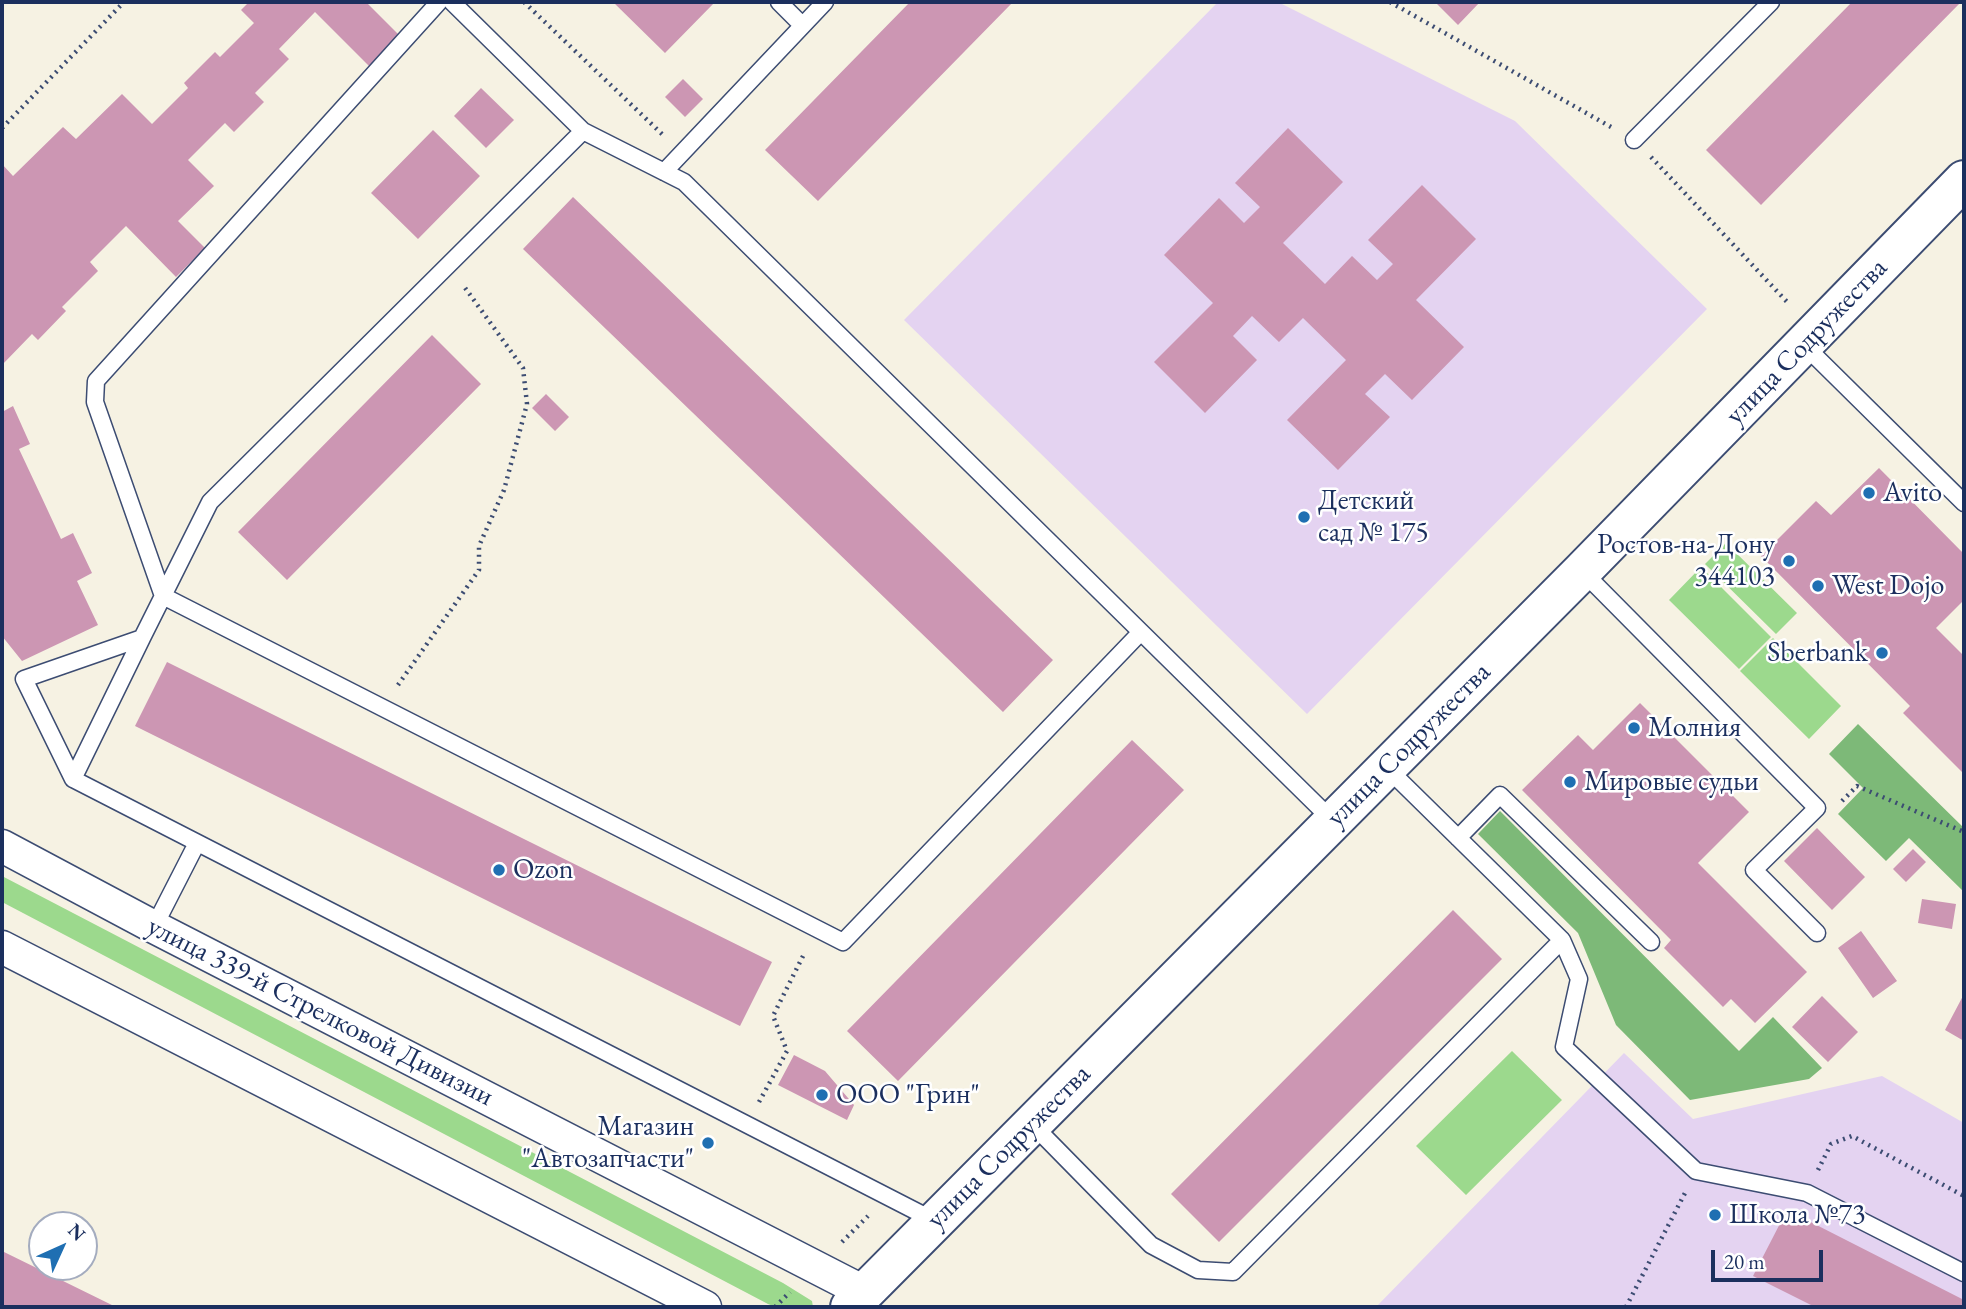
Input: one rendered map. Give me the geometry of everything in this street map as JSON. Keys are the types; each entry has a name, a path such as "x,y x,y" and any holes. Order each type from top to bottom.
{"street":[{"name":"улица Содружества","path":"857,1299 1582,571 1964,180"},
{"name":"улица 339-й Стрелковой Дивизии","path":"2,846 154,927 816,1267 857,1299"},
{"path":"2,947 705,1307"}],"lane":[{"path":"439,2 96,381 94,402 163,596 843,942 1140,633"},
{"path":"452,2 583,131 684,183 1333,821"},
{"path":"779,2 802,25"},
{"path":"664,172 825,2"},
{"path":"1634,140 1772,2"},
{"path":"73,779 210,502 583,131"},
{"path":"1804,345 1964,503"},
{"path":"1582,571 1817,807 1754,870 1816,933"},
{"path":"142,638 24,679 73,779 935,1221"},
{"path":"1386,767 1562,940 1579,979 1564,1047 1696,1171 1807,1193 1964,1273"},
{"path":"1458,838 1500,795 1651,942"},
{"path":"154,927 197,843"},
{"path":"1032,1124 1151,1245 1198,1270 1233,1272 1562,940"}],"path":[{"path":"2,128 124,2"},
{"path":"382,707 479,570 479,546 505,490 527,404 523,368 448,264"},
{"path":"1834,809 1857,786 1964,832"},
{"path":"747,1124 787,1051 774,1016 817,929"},
{"path":"1807,1193 1831,1144 1852,1136 1964,1196"},
{"path":"1626,1307 1696,1171"},
{"path":"816,1267 888,1196"}],"shaded area":[{"name":"Детский сад № 175","path":"1218,2 1278,2 1515,121 1707,309 1307,714 904,320"},
{"name":"Школа №73","path":"1624,1053 1693,1119 1882,1076 1964,1123 1964,1307 1376,1307"}],"green space":[{"path":"1726,543 1797,613 1776,634 1705,564"},
{"path":"1701,567 1771,637 1739,669 1669,600"},
{"path":"1773,638 1841,706 1809,739 1740,671"},
{"path":"1858,724 1964,828 1964,892 1909,838 1886,861 1838,814 1863,788 1829,754"},
{"path":"1500,811 1739,1051 1773,1017 1822,1068 1809,1079 1690,1100 1616,1025 1578,933 1478,834"},
{"path":"2,876 783,1283 812,1301 813,1307 776,1307 768,1304 2,902"},
{"path":"1512,1051 1562,1100 1466,1195 1416,1146"}],"building":[{"path":"249,2 366,2 399,35 369,66 315,12 279,49 289,59 255,93 264,102 234,132 225,123 188,160 214,186 178,221 205,248 176,277 126,226 90,262 98,271 62,307 66,311 38,340 32,334 2,365 2,164 13,176 63,127 76,139 122,94 152,124 188,88 184,83 215,52 220,57 254,23 241,10"},
{"path":"613,2 715,2 665,53"},
{"path":"910,2 1013,2 818,201 765,150"},
{"path":"1435,2 1480,2 1458,25"},
{"path":"1852,2 1961,2 1761,205 1706,150"},
{"path":"683,79 703,99 685,117 665,97"},
{"path":"481,88 514,120 486,148 454,116"},
{"path":"1288,128 1343,182 1283,243 1325,284 1352,256 1377,280 1393,264 1368,240 1422,185 1476,239 1416,300 1464,347 1412,400 1385,374 1365,394 1390,417 1338,470 1287,420 1346,360 1303,318 1279,342 1252,316 1233,336 1257,360 1205,413 1154,362 1213,303 1164,255 1219,198 1244,223 1260,207 1235,183"},
{"path":"433,130 480,176 418,239 371,193"},
{"path":"573,197 1053,660 1003,712 523,249"},
{"path":"432,335 481,384 287,580 238,532"},
{"path":"546,394 569,417 555,431 532,408"},
{"path":"13,406 30,444 19,449 61,539 73,533 92,573 77,581 98,625 22,661 2,636 2,412"},
{"path":"1879,468 1964,554 1964,600 1936,628 1964,656 1962,772 1903,713 1910,706 1761,556 1816,501 1831,515"},
{"path":"167,662 772,962 740,1026 135,726"},
{"path":"1640,703 1749,812 1698,863 1807,972 1755,1023 1731,999 1723,1007 1664,948 1671,940 1522,790 1578,735 1593,750"},
{"path":"1132,740 1184,790 898,1081 847,1031"},
{"path":"1817,828 1865,877 1832,910 1784,861"},
{"path":"1913,849 1926,862 1906,882 1893,869"},
{"path":"1922,899 1956,904 1952,929 1918,923"},
{"path":"1453,910 1502,959 1219,1242 1171,1194"},
{"path":"1861,931 1897,981 1873,998 1838,948"},
{"path":"1964,994 1964,1041 1945,1030"},
{"path":"1822,996 1858,1032 1828,1062 1792,1027"},
{"name":"ООО \"Грин\"","path":"794,1055 825,1071 854,1105 847,1120 778,1085"},
{"path":"1787,1210 1964,1300 1964,1307 1815,1307 1753,1276"},
{"path":"2,1251 28,1264 28,1281 63,1281 116,1307 2,1307"}],"place":[{"name":"Avito","path":"1869,493"},
{"name":"Детский сад № 175","path":"1304,517"},
{"name":"Ростов-на-Дону 344103","path":"1789,561"},
{"name":"West Dojo","path":"1818,586"},
{"name":"Sberbank","path":"1882,653"},
{"name":"Молния","path":"1634,728"},
{"name":"Мировые судьи","path":"1570,782"},
{"name":"Ozon","path":"499,870"},
{"name":"ООО \"Грин\"","path":"822,1095"},
{"name":"Магазин \"Автозапчасти\"","path":"708,1143"},
{"name":"Школа №73","path":"1715,1215"}]}
